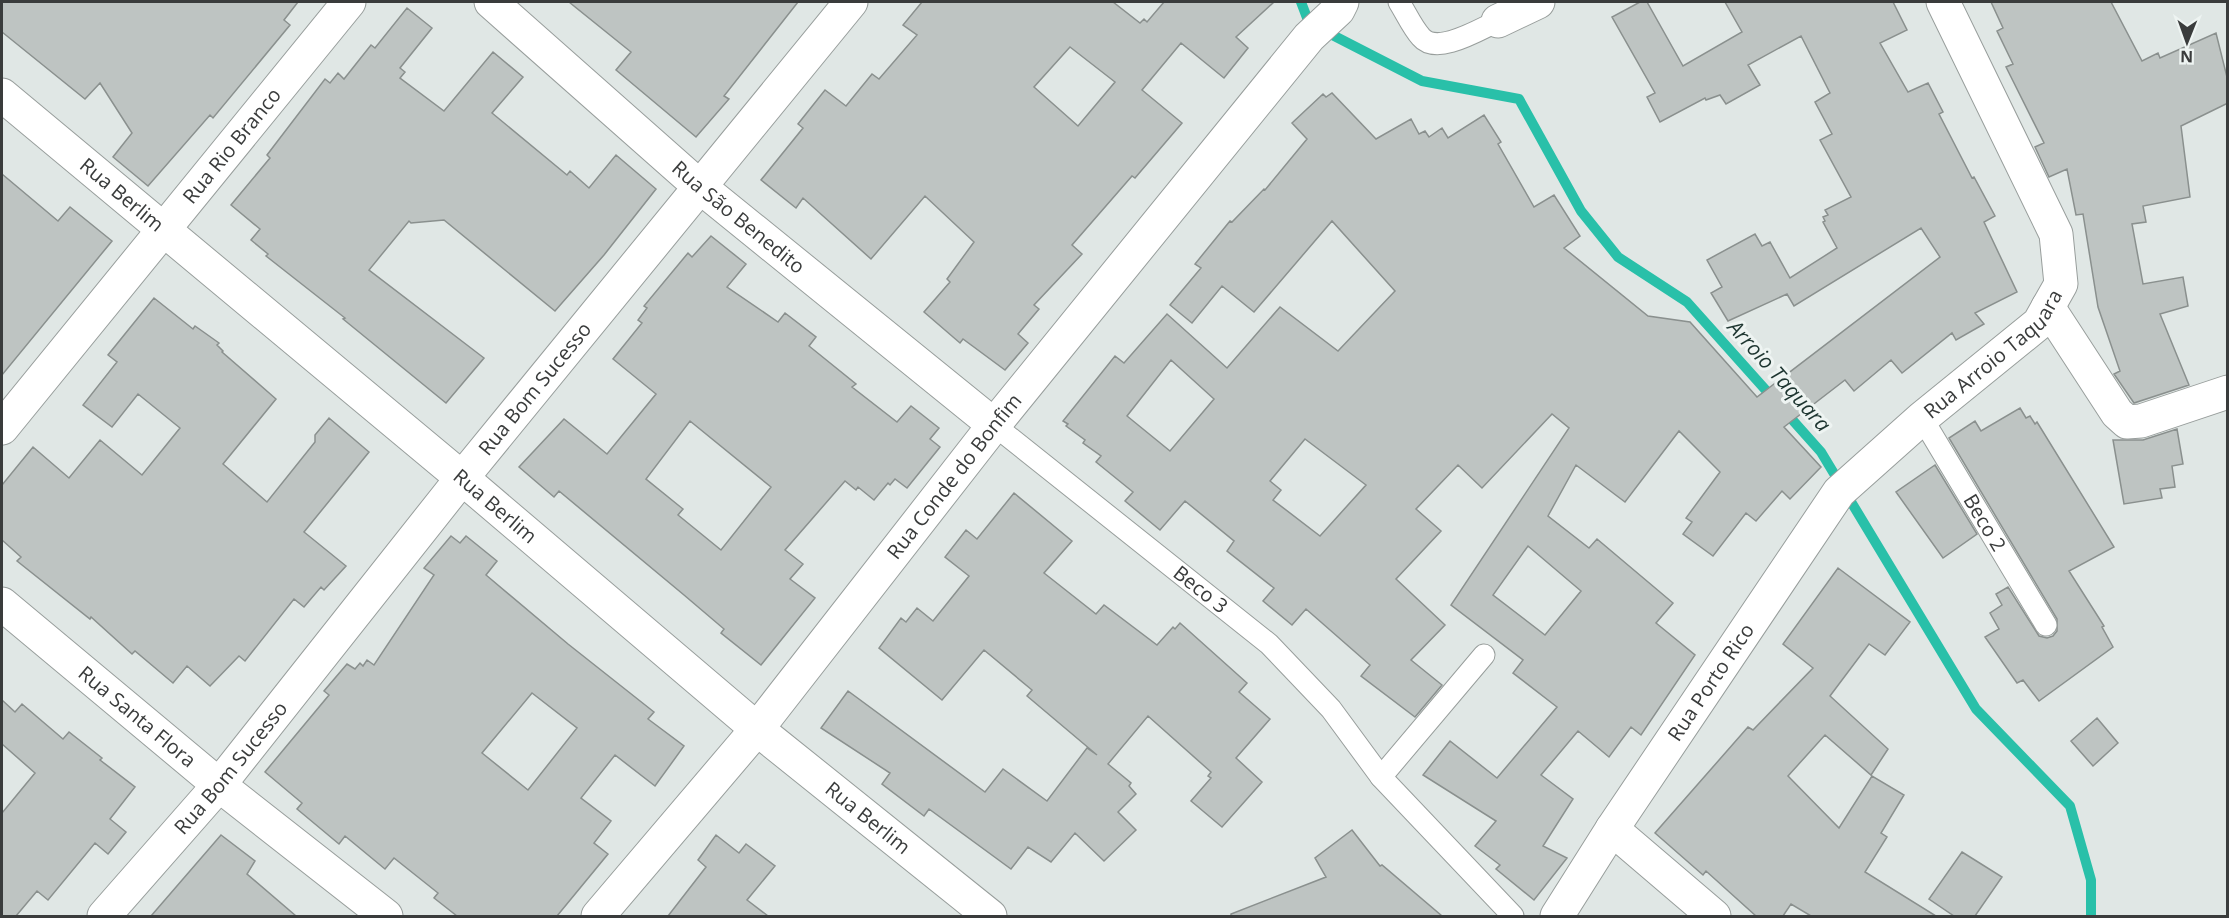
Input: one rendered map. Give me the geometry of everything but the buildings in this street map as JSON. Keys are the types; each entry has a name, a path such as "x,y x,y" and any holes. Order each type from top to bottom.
{"street":[{"name":"Rua Rio Branco","path":"2,428 349,2"},
{"name":"Rua São Benedito","path":"491,2 699,186 994,426"},
{"name":"Rua Bom Sucesso","path":"104,916 219,785 462,478 851,2"},
{"path":"1498,21 1538,2"},
{"name":"Rua Arroio Taquara","path":"1877,456 2039,323 2061,284 2056,234 1943,2"},
{"name":"Rua Conde do Bonfim","path":"598,916 757,729 994,426 1309,37 1340,6"},
{"name":"Rua Berlim","path":"2,95 462,478 757,729 990,916"},
{"path":"2048,307 2117,414 2127,422 2141,421 2228,392"},
{"name":"Rua Porto Rico","path":"1557,916 1612,829 1839,492 1877,456"},
{"name":"Rua Santa Flora","path":"2,604 219,785 386,916"},
{"path":"1612,829 1714,916"}],"lane":[{"path":"1399,2 1422,39 1434,45 1447,44 1498,21"},
{"name":"Beco 2","path":"1922,418 2046,625"},
{"name":"Beco 3","path":"994,426 1269,644 1331,709 1381,777 1513,916"},
{"path":"1381,777 1484,655"}],"waterway":[{"name":"Arroio Taquara","path":"1301,2 1309,23 1422,81 1519,99 1581,211 1618,257 1687,302 1821,452 1976,709 2070,806 2091,880 2091,916"}]}
